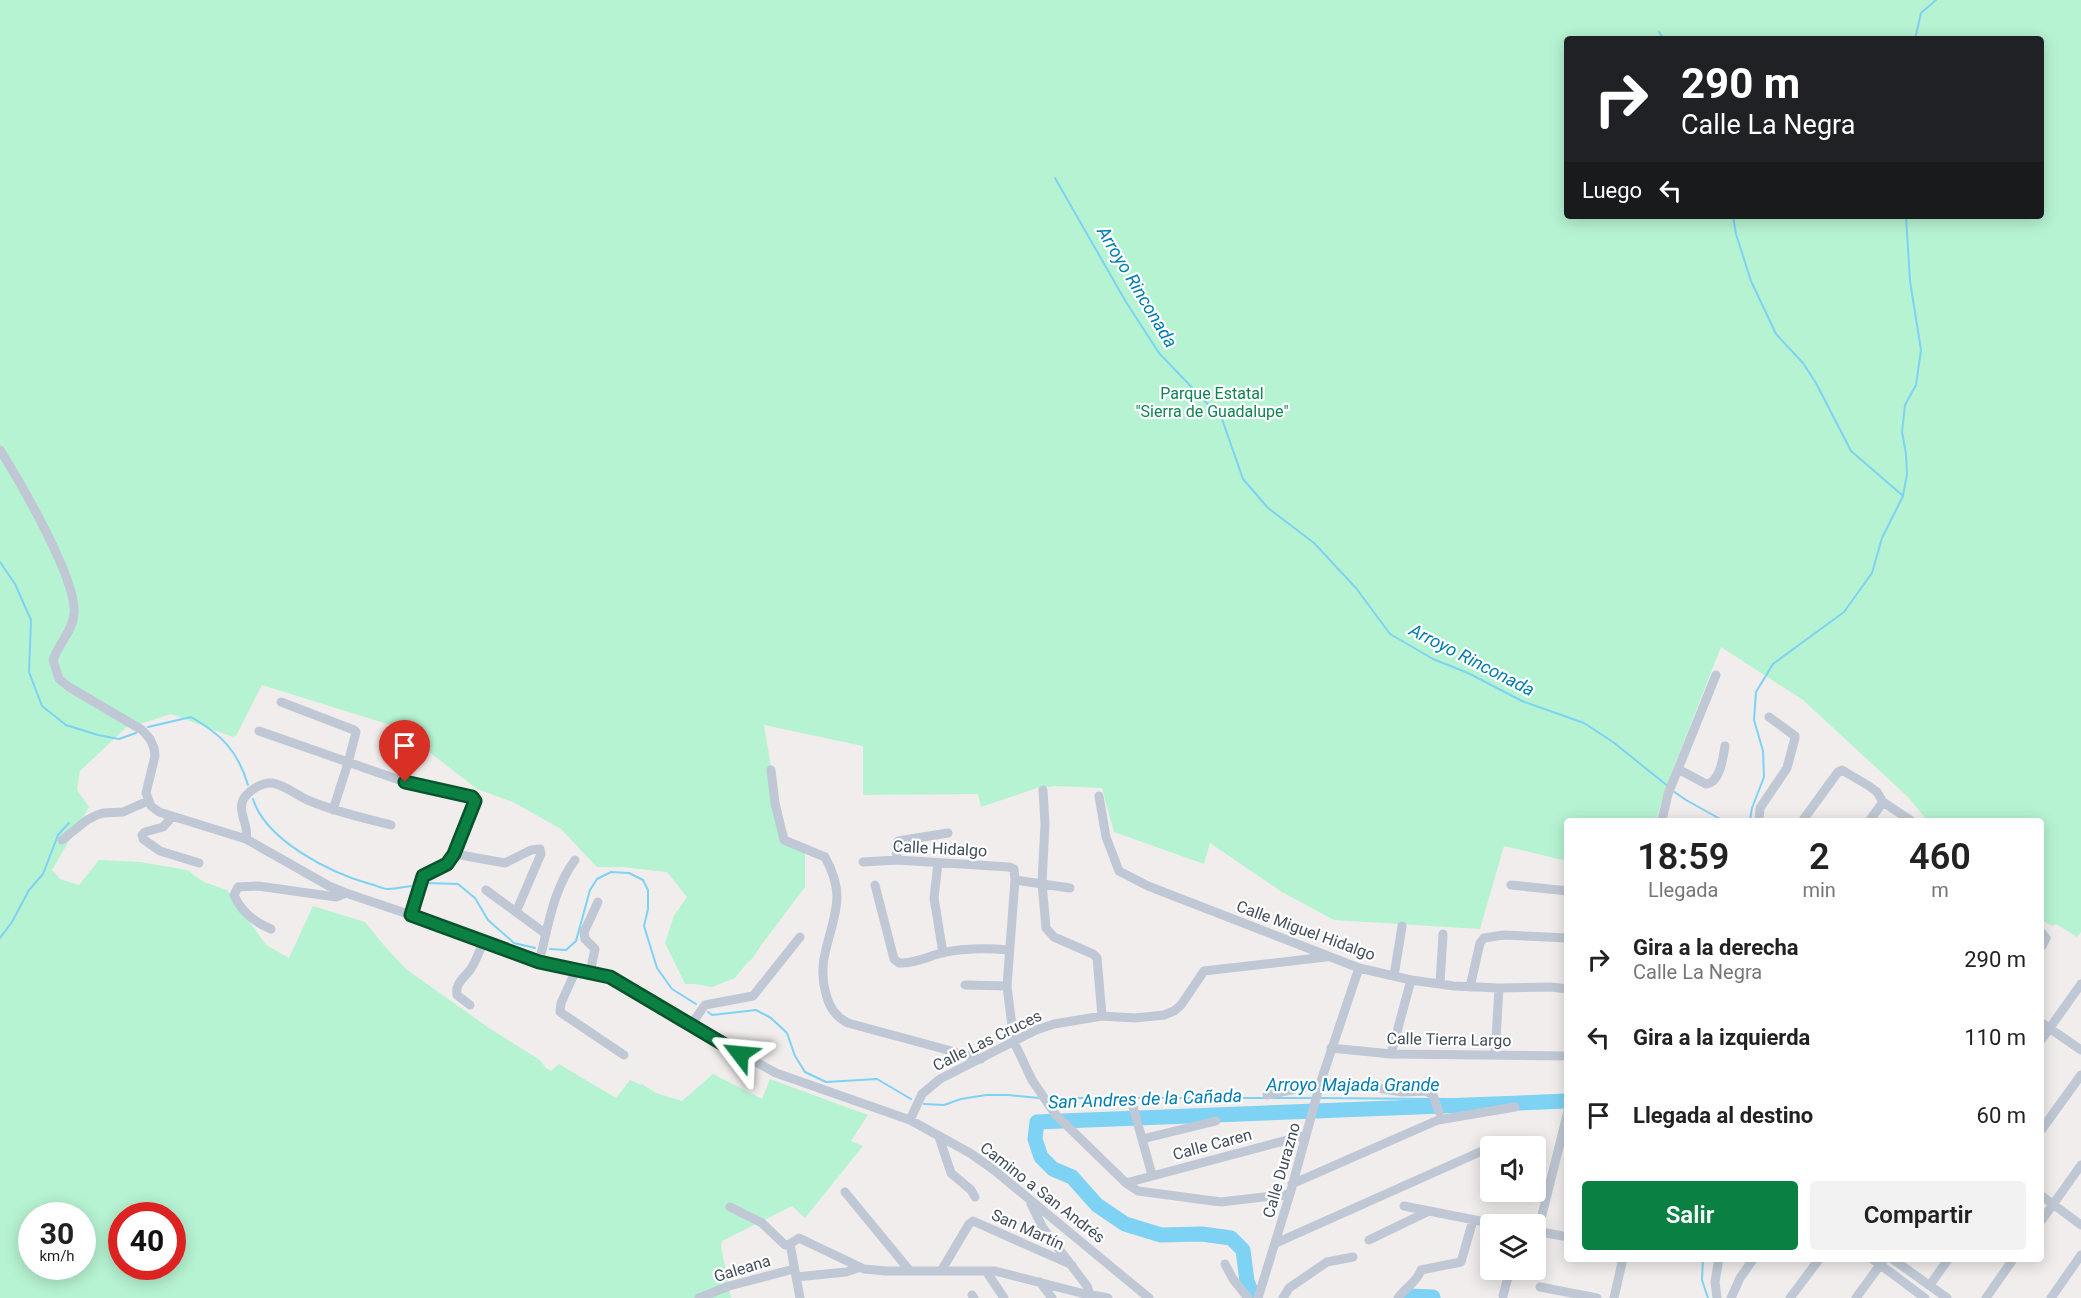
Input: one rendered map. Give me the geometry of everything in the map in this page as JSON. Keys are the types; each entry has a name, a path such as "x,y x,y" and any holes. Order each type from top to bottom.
{"street":[{"path":"0,450 36,512 61,567 75,606 73,620 52,660 59,679 146,734 155,752 146,787 148,801 123,812 97,815 62,840"},
{"path":"1662,818 1668,794 1716,675"},
{"path":"281,702 354,730 356,734 333,810"},
{"path":"1759,818 1760,808 1787,768 1796,737 1769,717"},
{"path":"259,731 348,764 474,800 475,803 454,854 447,864 423,876 411,915"},
{"path":"1678,769 1706,784 1711,784 1722,760 1725,746"},
{"path":"771,770 775,803 784,840 825,857 836,886 836,905 822,960 822,975 828,1002 834,1011 848,1023 981,1059"},
{"path":"1804,818 1840,770 1869,786 1877,792 1883,802 1907,818"},
{"path":"246,839 248,834 241,806 244,799 254,789 265,783 285,787 307,800 333,810 391,825"},
{"path":"1043,790 1044,922 1051,935 1097,958 1102,1016"},
{"name":"Calle Miguel Hidalgo","path":"1099,796 1106,837 1119,871 1148,886 1359,968 1440,984 1470,987 1535,986 1564,989"},
{"name":"Camino a San Andrés","path":"148,801 154,808 172,817 246,839 329,886 346,893 539,962 617,980 690,1026 788,1078 910,1120 994,1170 1149,1298"},
{"path":"1871,818 1883,802"},
{"path":"172,817 163,827 145,832 142,835 143,839 160,851 199,863"},
{"path":"897,860 896,844 898,841 948,833"},
{"path":"454,854 505,863 531,850 540,849 541,854 516,912"},
{"path":"539,962 556,897 567,870 575,860"},
{"name":"Calle Hidalgo","path":"863,862 897,860 1009,867 1014,869 1015,880"},
{"path":"938,863 934,898 943,953"},
{"path":"1070,888 1015,880 1007,986 1014,1042 1032,1080 1055,1114 1126,1183 1138,1191 1221,1202 1291,1189 1438,1120 1515,1107"},
{"path":"875,885 894,959 899,963 906,964 943,953 984,948 1009,951"},
{"path":"1511,885 1564,891"},
{"path":"271,929 258,923 243,910 234,895 238,887 258,886 336,897 346,893"},
{"path":"486,890 546,934"},
{"path":"590,973 595,949 585,939 584,932 598,902"},
{"path":"1394,976 1402,926"},
{"path":"1440,984 1443,934"},
{"path":"1470,987 1480,943 1484,938 1503,935 1564,938"},
{"path":"690,1026 705,1005 753,996 800,937"},
{"path":"470,1005 457,994 456,988 471,969 483,943"},
{"name":"Calle Las Cruces","path":"910,1120 917,1102 929,1087 940,1079 1045,1026 1102,1016 1135,1018 1164,1015 1174,1011 1180,1005 1204,971 1329,957"},
{"name":"Calle Durazno","path":"1258,1298 1331,1048 1359,968"},
{"path":"576,970 561,1003 560,1012 624,1054"},
{"path":"1391,1054 1411,980"},
{"path":"2081,984 2045,1026 2081,1050"},
{"path":"965,985 1007,986"},
{"path":"1495,1054 1499,988"},
{"name":"Calle Tierra Largo","path":"1331,1048 1391,1054 1564,1056"},
{"path":"2044,1126 2081,1075"},
{"path":"1267,1095 1320,1084 1353,1084 1402,1092 1426,1091 1433,1095 1439,1112"},
{"path":"1132,1103 1152,1175"},
{"path":"1142,1139 1216,1121"},
{"path":"1541,1214 1564,1126"},
{"name":"Calle Caren","path":"1126,1183 1306,1135"},
{"path":"939,1137 951,1173 971,1190 975,1197"},
{"name":"Calle Durazno","path":"1275,1243 1480,1151"},
{"path":"2044,1217 2081,1166"},
{"path":"845,1192 910,1271"},
{"path":"2044,1197 2081,1225"},
{"path":"1028,1199 1044,1228 1087,1286 1090,1296"},
{"path":"1404,1206 1480,1221"},
{"path":"730,1207 762,1223 785,1245 799,1238 858,1268 886,1271 986,1270 1090,1296 1108,1298"},
{"path":"1369,1240 1429,1211"},
{"path":"1398,1298 1405,1288 1419,1277 1422,1270 1461,1262 1473,1220"},
{"name":"San Martín","path":"941,1271 972,1222 1072,1265"},
{"path":"1546,1233 1564,1236"},
{"path":"790,1244 800,1298"},
{"path":"2051,1298 2081,1256"},
{"path":"1283,1298 1288,1288 1327,1262 1353,1257"},
{"path":"1614,1298 1622,1262"},
{"path":"1717,1298 1715,1282 1718,1262"},
{"path":"1731,1298 1740,1278 1751,1262"},
{"path":"1790,1298 1817,1262"},
{"path":"1856,1298 1882,1262 1924,1297"},
{"path":"1898,1262 1947,1298"},
{"path":"1930,1285 1946,1262"},
{"path":"1986,1298 2011,1262"},
{"path":"1225,1264 1248,1298"},
{"name":"Galeana","path":"699,1298 729,1286 795,1273 846,1272 858,1268"},
{"path":"986,1270 1004,1298"},
{"path":"1503,1296 1507,1280"},
{"path":"1040,1282 1052,1298"},
{"path":"1540,1287 1597,1298"}],"green space":[{"name":"Parque Estatal \"Sierra de Guadalupe\"","path":"0,0 2081,0 2081,932 2077,937 2056,924 2052,926 2044,921 2044,818 1925,818 1908,797 1803,700 1721,647 1665,790 1657,818 1564,818 1564,860 1504,846 1480,929 1334,920 1282,892 1210,843 1204,864 1114,832 1102,788 1055,786 1037,788 981,807 978,794 863,795 863,746 764,725 782,831 805,853 805,887 752,959 735,978 712,987 685,984 665,943 674,916 687,897 667,872 597,867 561,829 513,802 477,789 397,727 262,685 236,736 233,737 171,714 137,725 132,722 80,771 77,790 89,807 52,870 60,879 79,885 99,860 140,862 187,870 204,882 227,890 266,945 289,958 313,906 365,922 406,969 489,1028 540,1060 546,1068 551,1071 559,1064 616,1098 630,1080 656,1093 682,1101 713,1074 762,1099 770,1079 868,1115 851,1141 863,1146 805,1218 792,1206 722,1241 731,1298 0,1298"}],"waterway":[{"name":"Arroyo Rinconada","path":"1916,36 1921,13 1936,0"},
{"name":"Arroyo Rinconada","path":"1659,32 1662,36"},
{"name":"Arroyo Rinconada","path":"1055,178 1126,302 1159,353 1222,419 1243,479 1268,508 1314,543 1356,588 1390,634 1433,659 1468,673 1522,701 1584,723 1613,742 1669,787"},
{"name":"Arroyo Rinconada","path":"1734,219 1751,281 1776,334 1803,363 1816,383 1851,451 1902,495"},
{"name":"Arroyo Rinconada","path":"1750,818 1764,777 1763,751 1754,720 1756,692 1773,664 1844,612 1872,573 1882,538 1903,496 1907,474 1902,432 1905,405 1916,385 1921,350 1910,281 1906,219"},
{"name":"Arroyo Majada Grande","path":"0,562 15,584 31,620 29,672 42,706 66,725 98,735 119,739 136,733"},
{"name":"Arroyo Majada Grande","path":"148,727 191,717 211,730 227,745 239,762 248,785"},
{"name":"Arroyo Rinconada","path":"1673,791 1718,818"},
{"name":"Arroyo Majada Grande","path":"253,799 260,814 271,828 285,841 319,863 354,879 384,888 411,886"},
{"path":"0,938 12,922 29,890 43,874 58,835 69,823"},
{"name":"Arroyo Majada Grande","path":"550,949 566,950 576,941 590,890 597,879 611,872 629,873 643,880 648,890 648,909 644,926 657,968 672,989 696,1004"},
{"name":"Arroyo Majada Grande","path":"426,883 458,884 475,898 488,920 514,943 535,948"},
{"name":"Arroyo Majada Grande","path":"708,1012 712,1015 756,1010 771,1018 787,1033 795,1056 805,1072 826,1082 877,1079 911,1099"},
{"name":"Arroyo Majada Grande","path":"924,1104 944,1105 961,1099 986,1095 1039,1098"},
{"name":"Arroyo Majada Grande","path":"1048,1098 1312,1098"},
{"name":"Arroyo Majada Grande","path":"1318,1098 1432,1099"},
{"name":"Arroyo Majada Grande","path":"1438,1099 1564,1099"},
{"name":"San Andres de la Cañada","path":"1252,1294 1247,1281 1243,1250 1231,1238 1202,1234 1161,1235 1125,1224 1097,1205 1072,1177 1053,1169 1041,1157 1035,1139 1037,1122 1564,1101"},
{"name":"Arroyo Rinconada","path":"1703,1262 1702,1280 1708,1298"},
{"name":"San Andres de la Cañada","path":"1407,1296 1433,1297"}],"route":[{"path":"405,782 472,797 475,801 454,854 442,868 427,873 420,881 411,915 509,953 539,962 610,977 740,1054"}]}
